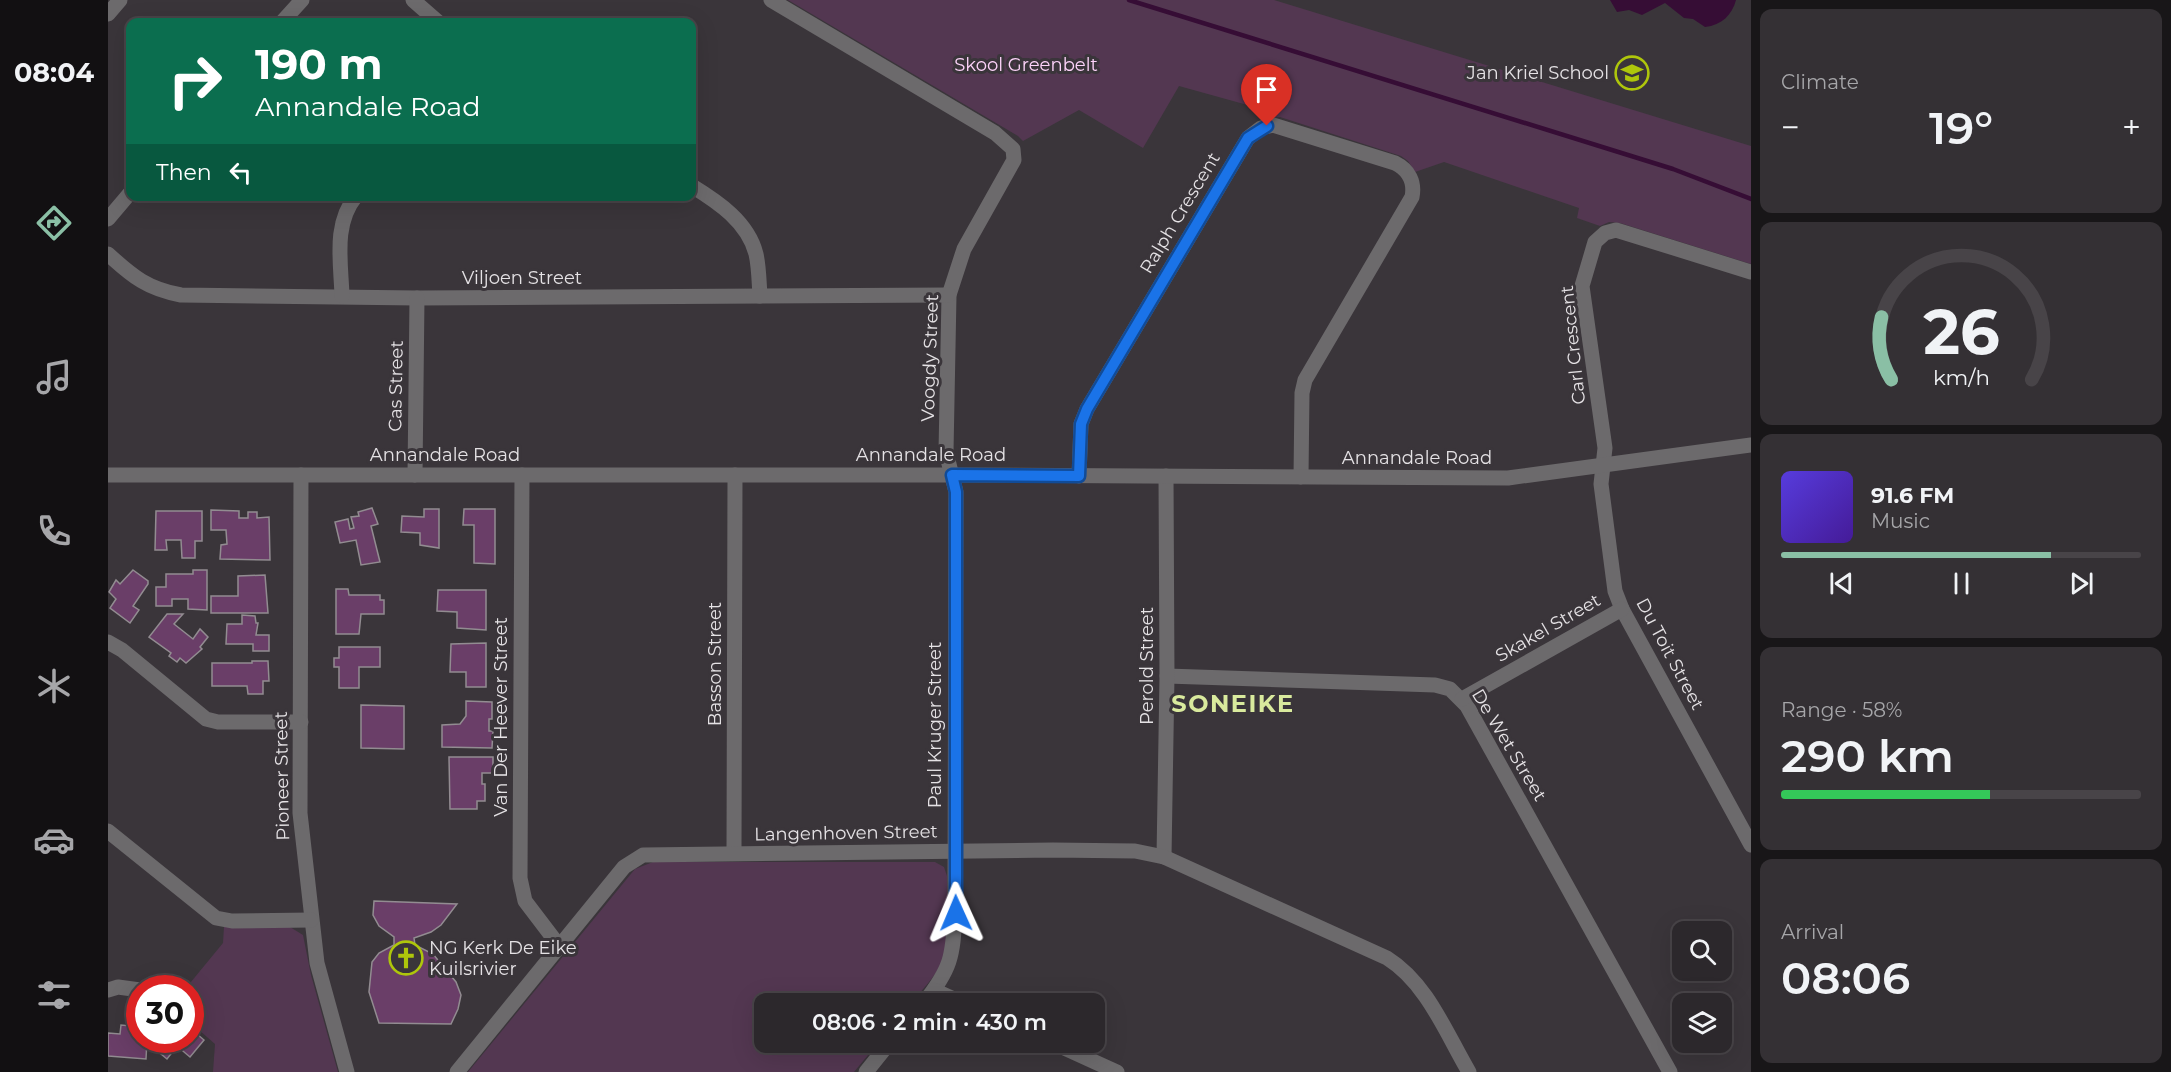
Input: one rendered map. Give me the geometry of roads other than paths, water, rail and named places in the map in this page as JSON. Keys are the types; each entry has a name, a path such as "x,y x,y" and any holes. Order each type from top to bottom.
{"street":[{"path":"108,14 120,0"},
{"path":"286,18 302,0"},
{"path":"413,0 433,18"},
{"name":"Voogdy Street","path":"771,0 995,133 1013,149 1014,160 964,249 949,295 946,452 952,475"},
{"name":"Ralph Crescent","path":"1079,476 1081,424 1087,409 1248,138 1261,128 1273,125 1395,162 1407,171 1413,184 1412,198 1305,380 1302,393 1300,477"},
{"path":"696,189 728,211 750,239 756,254 760,296"},
{"path":"108,219 126,199"},
{"path":"342,296 341,227 344,213 352,201"},
{"name":"Carl Crescent","path":"1603,466 1605,448 1582,286 1599,237 1610,231 1622,231 1751,272"},
{"name":"Viljoen Street","path":"108,254 148,286 172,293 417,298 949,295"},
{"name":"Cas Street","path":"415,475 417,298"},
{"name":"Annandale Road","path":"108,475 952,475 1508,478 1751,445"},
{"name":"Du Toit Street","path":"1603,466 1600,484 1615,591 1622,609 1751,845"},
{"name":"Pioneer Street","path":"301,475 300,813 317,963 347,1072"},
{"name":"Van Der Heever Street","path":"522,475 520,878 525,901 560,947"},
{"name":"Basson Street","path":"734,853 735,475"},
{"name":"Paul Kruger Street","path":"932,993 948,967 953,948 956,913 954,851 956,492 952,475"},
{"name":"Perold Street","path":"1164,857 1167,676 1166,476"},
{"name":"Skakel Street","path":"1462,699 1622,609"},
{"path":"108,642 122,650 206,719 224,723 301,722"},
{"name":"De Wet Street","path":"1167,676 1435,685 1450,689 1462,699 1670,1072"},
{"path":"108,831 216,918 232,921 311,920"},
{"name":"Langenhoven Street","path":"457,1072 624,867 637,857 649,854 954,851 1135,851 1164,857 1399,965 1418,984 1469,1072"},
{"path":"108,990 118,987 126,988"},
{"path":"934,990 941,993"},
{"path":"866,1072 881,1053"},
{"path":"1075,1053 1117,1072"}],"waterway":[{"path":"1129,0 1673,169 1751,199"}],"place":[{"name":"Jan Kriel School","path":"1632,73"},
{"name":"NG Kerk De Eike Kuilsrivier","path":"406,958"}],"district":[{"name":"SONEIKE","path":"1233,704"}],"park label":[{"name":"Skool Greenbelt","path":"1026,65"}]}
